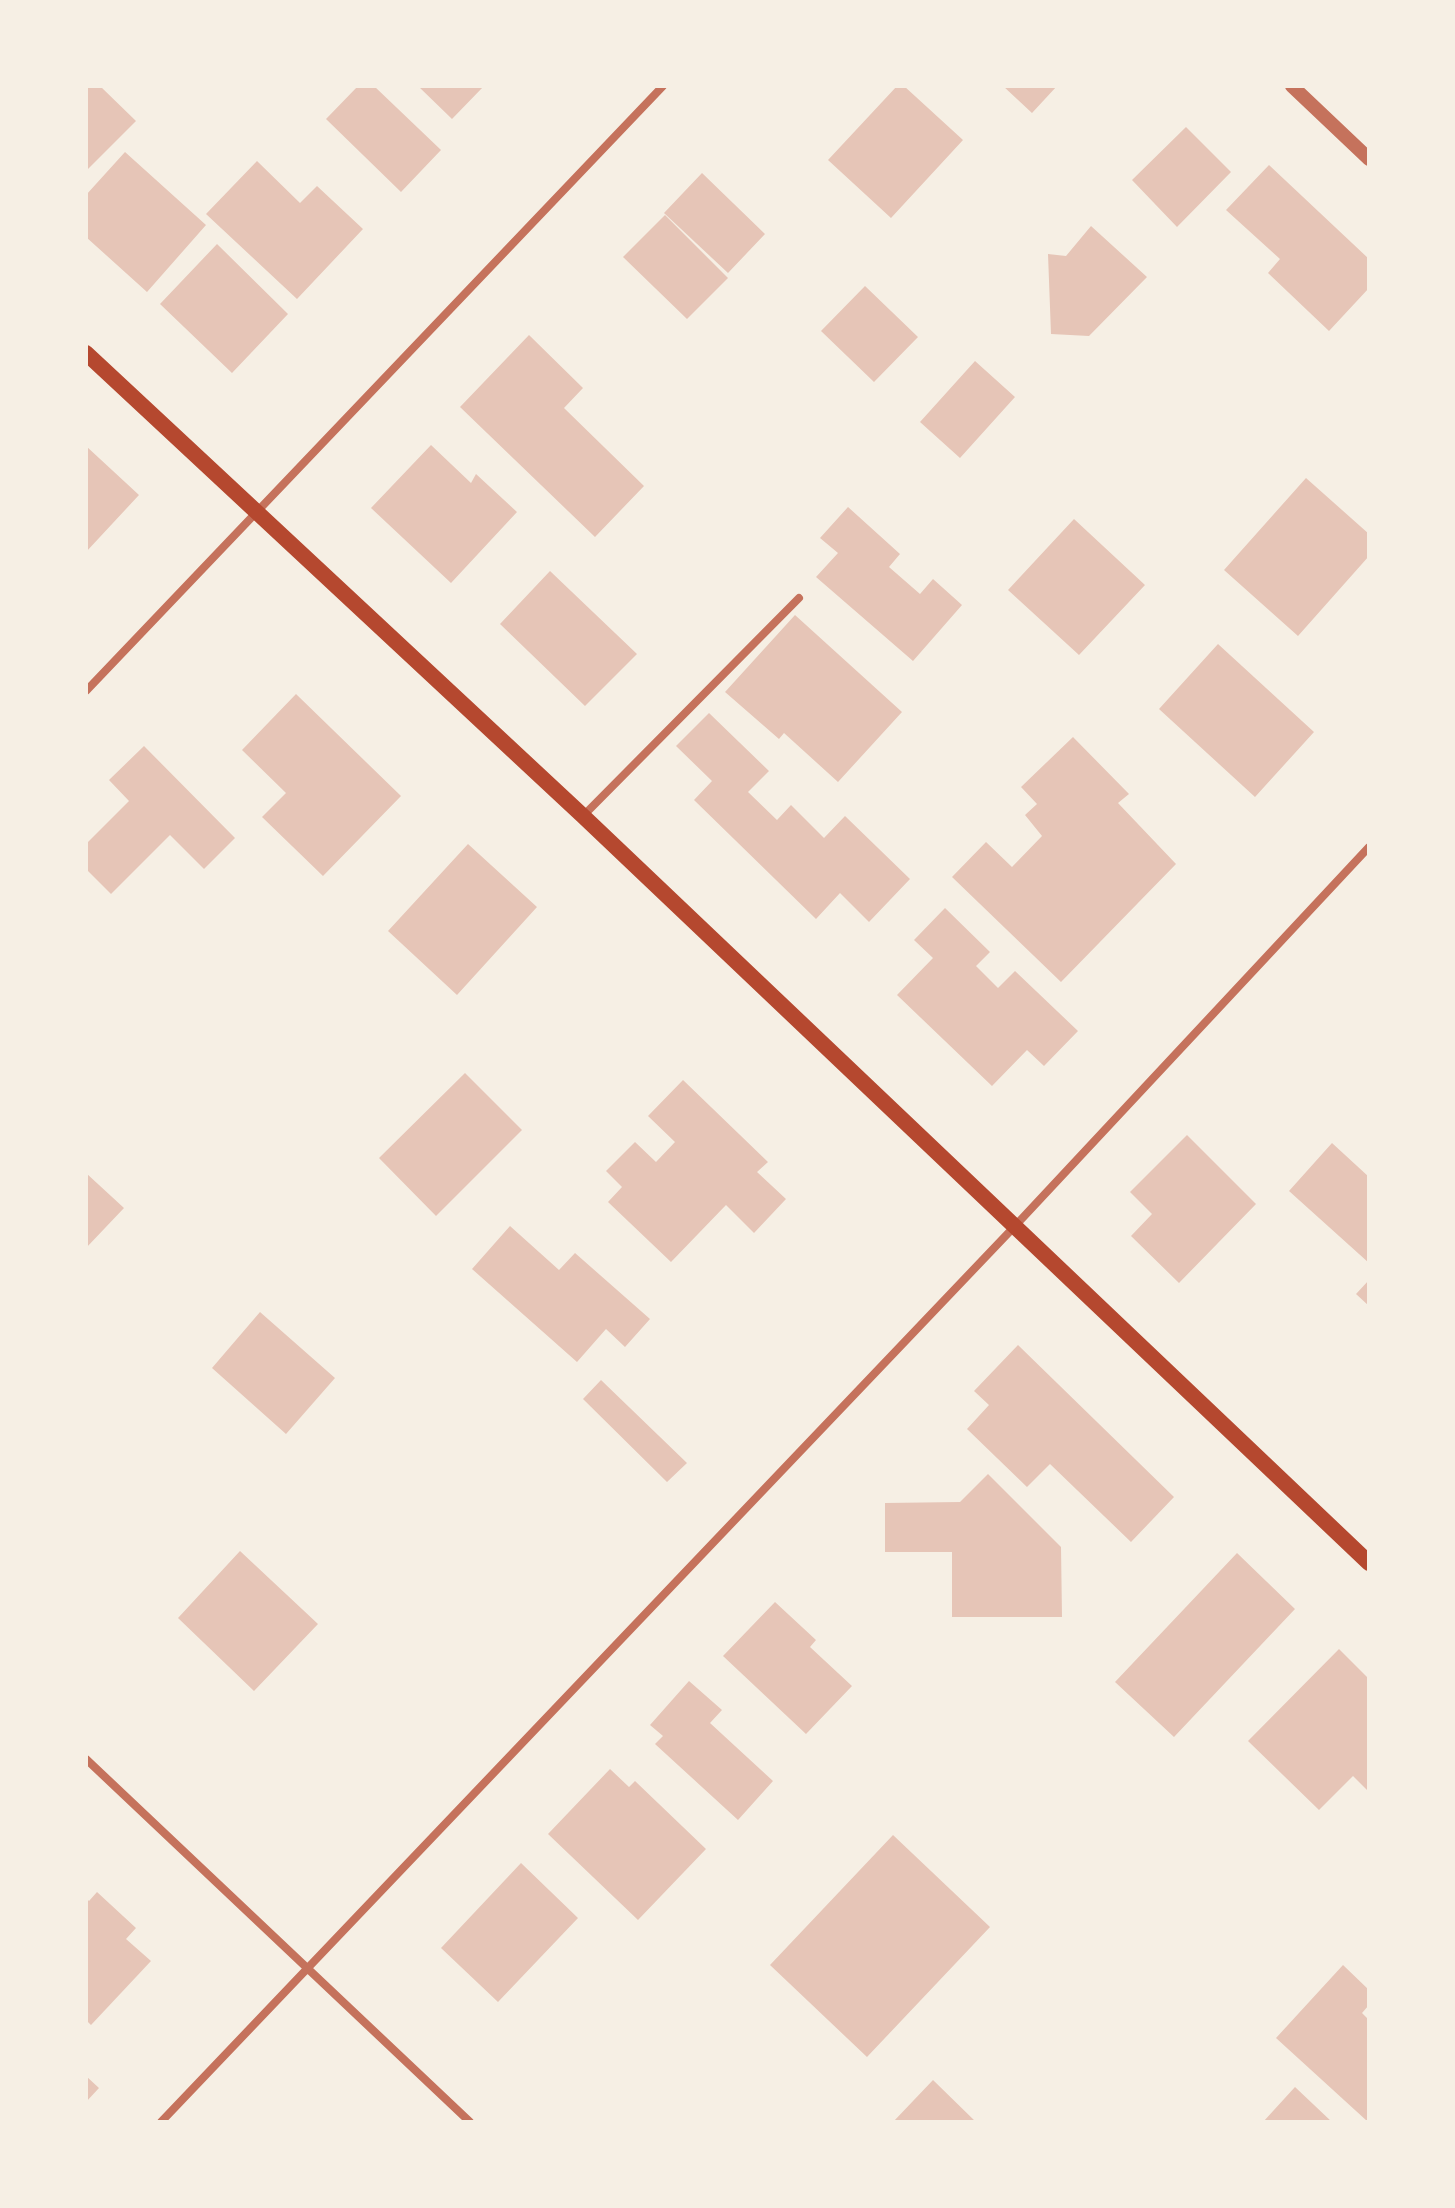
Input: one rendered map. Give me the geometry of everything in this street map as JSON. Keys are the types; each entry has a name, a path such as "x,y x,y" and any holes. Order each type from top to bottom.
{"main road":[{"path":"86,353 583,816 1369,1563"}],"street":[{"path":"86,691 663,86"},
{"path":"1292,86 1369,159"},
{"path":"583,816 799,598"},
{"path":"161,2122 1015,1226 1369,847"},
{"path":"86,1759 470,2122"}],"building":[{"path":"86,86 100,86 136,121 86,171"},
{"path":"358,86 374,86 441,150 401,192 326,119"},
{"path":"418,86 484,86 452,119"},
{"path":"897,86 904,86 963,140 891,218 828,160"},
{"path":"1003,86 1057,86 1032,113"},
{"path":"1186,127 1231,172 1177,227 1132,180"},
{"path":"125,152 206,225 147,292 86,237 86,195"},
{"path":"257,161 300,203 317,186 363,229 297,299 206,214"},
{"path":"1269,165 1369,259 1369,288 1329,331 1268,273 1280,259 1226,210"},
{"path":"702,173 765,234 728,273 664,213"},
{"path":"665,215 728,278 687,319 623,257"},
{"path":"1091,226 1147,277 1089,336 1051,334 1048,254 1066,256"},
{"path":"217,244 288,314 232,373 160,304"},
{"path":"865,286 918,337 874,382 821,331"},
{"path":"529,335 583,388 564,408 644,486 595,537 460,407"},
{"path":"975,361 1015,397 960,458 920,422"},
{"path":"431,445 471,483 476,474 517,512 451,583 371,508"},
{"path":"86,446 139,495 86,552"},
{"path":"1306,478 1369,534 1369,556 1298,636 1224,570"},
{"path":"848,507 900,554 889,567 920,594 933,579 962,605 913,661 816,577 838,553 820,538"},
{"path":"1074,519 1145,585 1079,655 1008,590"},
{"path":"550,571 637,654 585,706 500,624"},
{"path":"795,615 902,712 838,782 784,733 779,739 725,692"},
{"path":"1218,644 1314,732 1255,797 1159,709"},
{"path":"296,694 401,796 323,876 262,817 286,793 242,750"},
{"path":"709,713 769,771 748,792 777,820 791,805 824,838 845,816 910,879 869,922 840,893 816,919 694,800 712,781 676,746"},
{"path":"1073,737 1129,794 1118,803 1176,864 1061,982 952,877 986,842 1012,867 1042,836 1025,815 1037,804 1021,787"},
{"path":"144,746 235,838 204,869 170,835 111,894 86,869 86,844 129,801 109,780"},
{"path":"468,844 537,907 457,995 388,931"},
{"path":"945,908 990,952 976,966 998,988 1015,971 1078,1031 1044,1066 1027,1050 992,1086 897,995 933,958 914,940"},
{"path":"465,1073 522,1130 436,1216 379,1158"},
{"path":"683,1080 768,1162 757,1172 786,1199 754,1233 726,1205 671,1262 608,1202 622,1187 606,1171 635,1142 656,1162 675,1142 648,1116"},
{"path":"1187,1135 1256,1204 1179,1283 1131,1236 1152,1214 1130,1192"},
{"path":"1332,1143 1369,1177 1369,1263 1289,1191"},
{"path":"86,1173 124,1208 86,1248"},
{"path":"510,1226 559,1270 575,1253 650,1319 625,1347 606,1329 577,1362 472,1269"},
{"path":"1369,1280 1369,1306 1356,1294"},
{"path":"260,1312 335,1378 286,1434 212,1368"},
{"path":"1018,1345 1174,1497 1131,1542 1050,1464 1027,1487 967,1429 989,1405 974,1391"},
{"path":"601,1380 687,1463 667,1482 583,1399"},
{"path":"988,1474 1061,1547 1062,1617 952,1617 952,1552 885,1552 885,1503 960,1502"},
{"path":"240,1551 318,1624 254,1691 178,1618"},
{"path":"1237,1553 1295,1609 1174,1737 1115,1682"},
{"path":"775,1602 816,1640 810,1647 852,1686 806,1734 723,1656"},
{"path":"1339,1649 1369,1679 1369,1792 1353,1776 1319,1810 1248,1741"},
{"path":"689,1681 722,1710 710,1723 773,1781 738,1820 655,1744 663,1736 650,1725"},
{"path":"610,1769 629,1787 635,1781 706,1849 638,1920 548,1834"},
{"path":"893,1835 990,1927 867,2057 770,1965"},
{"path":"521,1863 578,1918 498,2002 441,1948"},
{"path":"97,1892 136,1928 126,1939 151,1961 91,2025 86,2020 86,1898 89,1901"},
{"path":"1343,1965 1369,1990 1369,2005 1362,2013 1369,2020 1367,2121 1276,2038"},
{"path":"86,2076 99,2088 86,2102"},
{"path":"933,2080 976,2122 893,2122"},
{"path":"1295,2087 1332,2122 1263,2122"}]}
